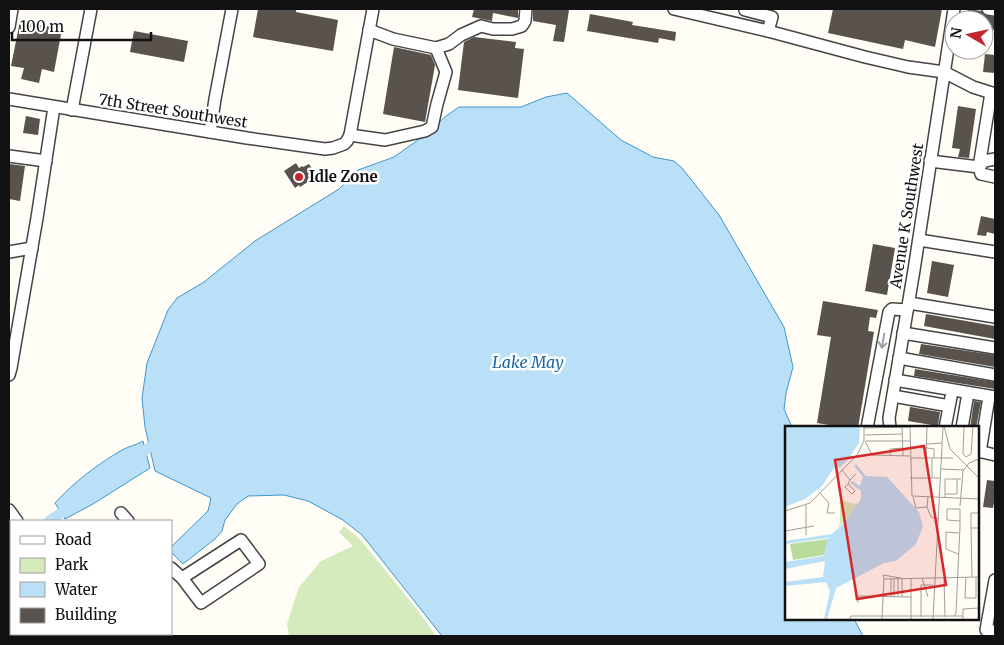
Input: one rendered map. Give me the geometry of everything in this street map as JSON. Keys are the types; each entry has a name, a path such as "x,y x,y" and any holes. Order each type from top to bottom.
{"street":[{"path":"9,27 12,9"},
{"path":"72,110 91,9"},
{"path":"210,132 214,99 232,9"},
{"path":"373,9 350,135 385,140 425,131 432,127 436,104 446,72 436,48"},
{"path":"368,30 394,39 436,48 449,44 461,35 481,26 493,29 512,29 522,26 525,20 526,9"},
{"path":"674,9 768,31 873,59 908,67 944,72 973,87 993,93 978,167 981,174 995,177"},
{"path":"745,9 772,17 768,31"},
{"name":"Avenue K Southwest","path":"890,426 889,418 919,240 954,9"},
{"path":"988,9 995,10"},
{"name":"7th Street Southwest","path":"9,99 318,148 333,148 344,144 350,135"},
{"path":"9,375 32,248 54,107"},
{"path":"9,156 46,161"},
{"path":"978,167 984,161 995,159"},
{"path":"930,161 978,167"},
{"path":"919,240 995,252"},
{"path":"9,252 32,248"},
{"path":"867,426 889,312 908,306 995,317"},
{"path":"903,333 995,348"},
{"path":"899,358 995,375"},
{"path":"895,380 992,400 979,451 995,455"},
{"path":"893,396 947,401 945,426"},
{"path":"962,426 967,399"},
{"path":"172,569 182,578 201,603 259,564 241,540 182,578"},
{"path":"990,631 995,580"}],"green space":[{"path":"344,526 359,538 436,636 289,636 287,624 299,587 321,561 353,546 339,532"}],"water":[{"name":"Lake May","path":"567,93 621,140 653,157 674,161 682,168 719,215 784,327 793,367 784,409 792,426 785,426 785,620 855,620 863,636 442,636 362,535 343,520 308,501 284,495 248,496 237,504 225,520 222,531 215,539 183,564 172,553 172,546 208,511 211,498 155,471 145,427 142,398 147,363 168,310 177,298 204,282 255,241 339,189 358,170 394,157 459,107 521,107 546,97"},
{"path":"143,441 150,468 93,504 65,519 55,503 62,495 104,461 122,450"},
{"path":"9,549 10,635 54,635 9,636"}],"building":[{"path":"258,9 296,9 296,12 338,20 333,51 253,37"},
{"path":"474,9 518,9 518,18 493,13 492,21 472,17"},
{"path":"533,9 569,10 564,42 553,41 556,25 533,21"},
{"path":"833,9 942,9 935,47 905,40 903,49 828,33"},
{"path":"590,14 633,22 632,25 676,32 675,41 659,38 658,43 587,31"},
{"path":"20,21 62,29 54,72 42,69 39,83 21,79 24,68 11,66"},
{"path":"134,31 188,41 184,62 130,52"},
{"path":"474,37 516,42 515,48 524,49 518,98 458,90 464,42"},
{"path":"394,47 431,55 435,65 425,122 383,114"},
{"path":"995,55 995,73 983,72 984,60 994,60"},
{"path":"958,106 976,109 969,158 958,157 960,149 952,148"},
{"path":"26,116 40,119 38,135 23,133"},
{"name":"Idle Zone","path":"296,163 299,168 309,164 314,171 308,175 311,180 295,188 284,171"},
{"path":"10,164 25,166 20,201 9,199"},
{"path":"981,216 995,219 995,234 987,232 986,236 977,235"},
{"path":"873,244 895,248 887,295 865,291"},
{"path":"932,261 954,265 948,297 927,293"},
{"path":"823,301 878,310 876,318 870,317 868,331 874,332 858,426 835,426 817,423 831,337 817,335"},
{"path":"926,314 995,326 995,339 924,326"},
{"path":"921,344 995,355 995,367 919,354"},
{"path":"915,369 995,382 995,389 914,376"},
{"path":"974,401 981,402 976,426 970,426"},
{"path":"910,407 940,412 938,426 908,421"},
{"path":"987,480 995,481 993,508 983,507"}],"waterway":[{"path":"135,458 150,447"},
{"path":"50,520 71,506"}],"place":[{"name":"Idle Zone","path":"299,177"}]}
